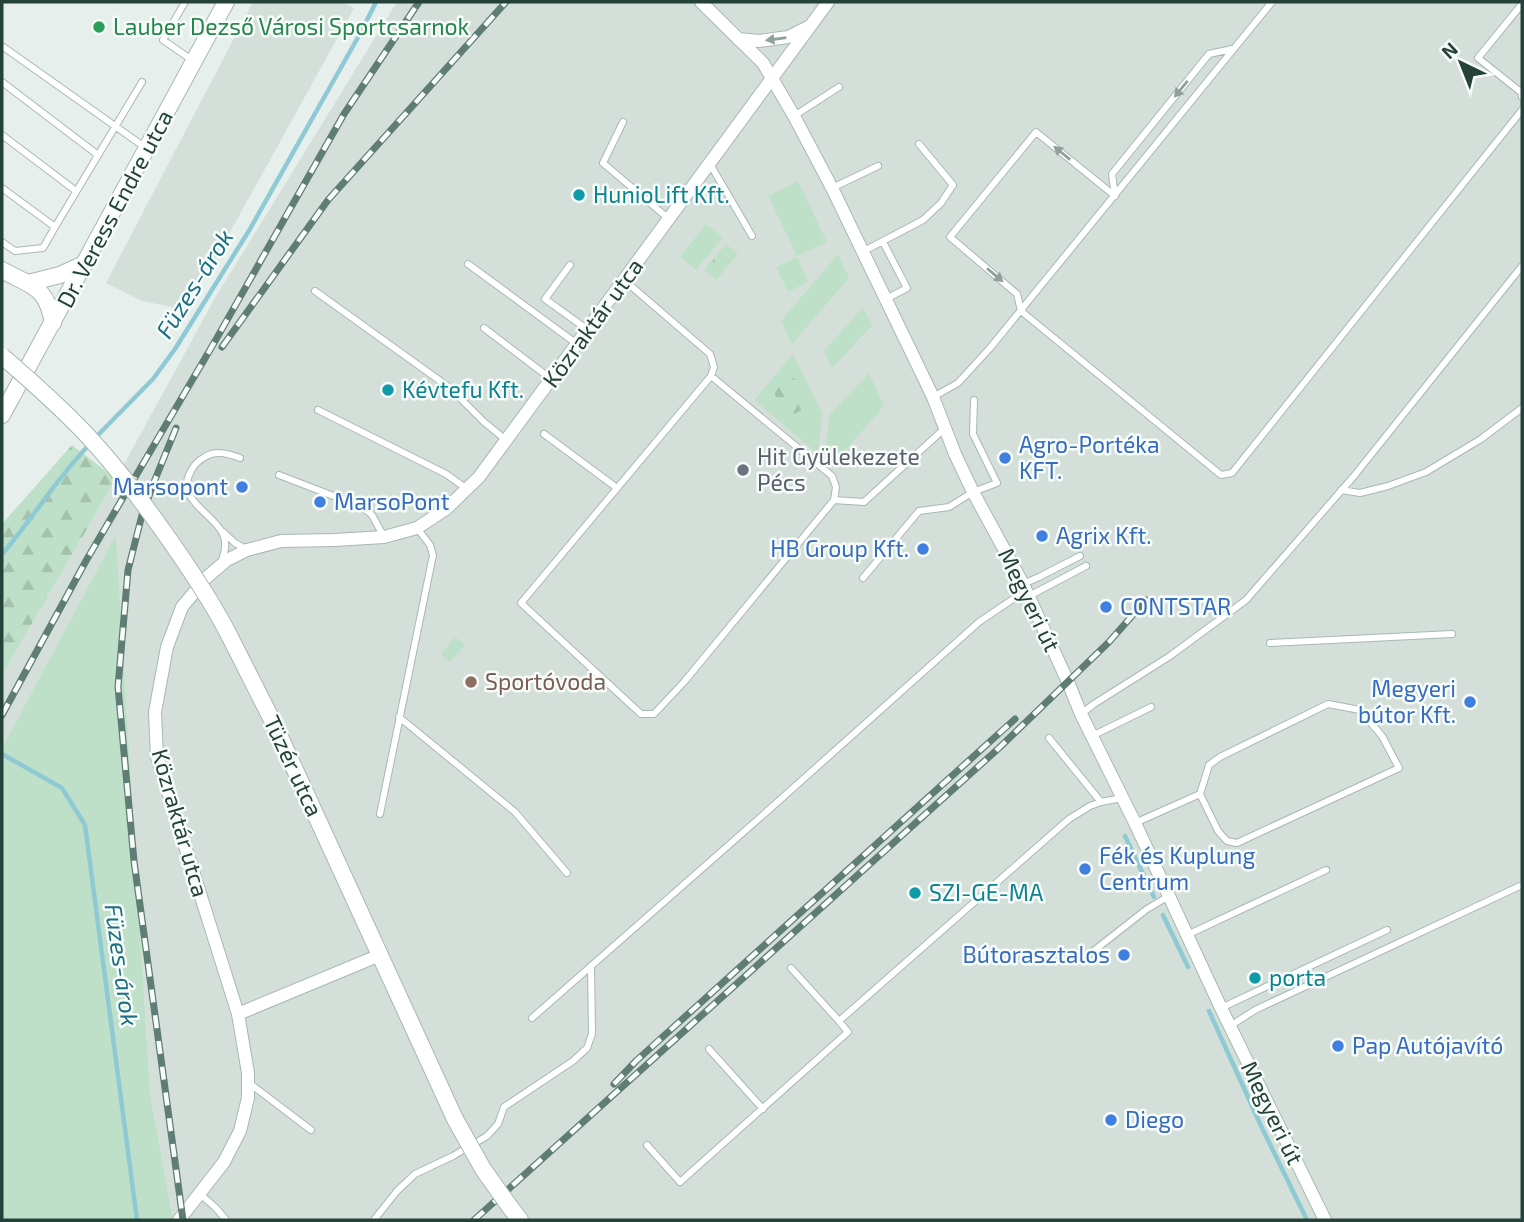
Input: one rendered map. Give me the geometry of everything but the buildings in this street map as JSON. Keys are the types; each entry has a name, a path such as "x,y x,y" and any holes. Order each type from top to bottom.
{"street":[{"name":"Dr. Veress Endre utca","path":"2,415 226,2"},
{"name":"Megyeri út","path":"701,2 763,63 832,188 933,397 973,492 1026,591 1081,714 1325,1220"},
{"name":"Közraktár utca","path":"179,1220 224,1162 240,1131 248,1098 248,1073 238,1014 157,757 155,712 167,647 182,607 207,577 227,560 247,550 281,541 384,537 417,528 446,509 479,477 828,2"},
{"path":"738,38 759,41 788,37 812,25"},
{"path":"28,283 60,275 86,263"},
{"path":"2,270 28,283 47,300 53,323"},
{"name":"Tüzér utca","path":"2,356 85,432 159,524 215,607 274,724 454,1119 483,1169 520,1220"},
{"path":"238,1014 380,955"}],"lane":[{"path":"186,2 163,40 194,61"},
{"path":"933,397 958,383 1021,311 1272,2"},
{"path":"1522,4 1478,58 1522,93 1522,96"},
{"path":"2,46 147,149"},
{"path":"1115,196 1112,174 1209,54 1232,49"},
{"path":"2,82 98,155"},
{"path":"2,242 15,251 43,248 142,82"},
{"path":"794,116 839,87"},
{"path":"1115,196 1036,132 950,237 1017,294 1021,311 1222,475 1232,473 1522,110"},
{"path":"623,122 603,163 669,219"},
{"path":"2,135 76,191"},
{"path":"862,252 923,220 941,203 953,185 919,144"},
{"path":"710,164 752,236"},
{"path":"832,188 878,166"},
{"path":"2,188 55,227"},
{"path":"883,242 907,288 886,299"},
{"path":"468,264 577,344"},
{"path":"570,264 545,299 588,330"},
{"path":"1081,714 1170,656 1246,600 1341,490 1522,266"},
{"path":"624,280 710,354 713,367 711,376 521,603 641,714 654,714 684,682 834,500 836,487 832,476 711,376"},
{"path":"315,291 450,388 506,440"},
{"path":"635,301 640,294"},
{"path":"484,328 551,379"},
{"path":"863,578 919,511 949,507 973,492 997,483 973,434 974,400"},
{"path":"1341,490 1360,493 1426,472 1481,439 1522,408"},
{"path":"318,410 446,474 467,489"},
{"path":"834,500 864,502 945,429"},
{"path":"544,433 617,488"},
{"path":"240,458 226,452 203,457 187,478 187,487 193,500 222,531 247,550"},
{"path":"279,475 362,507 372,515 384,537"},
{"path":"380,814 433,555 430,545 417,528"},
{"path":"220,566 227,546 222,531"},
{"path":"531,1018 979,622 1080,556"},
{"path":"1026,591 1086,566"},
{"path":"1270,643 1452,634"},
{"path":"1135,823 1200,794 1209,765 1220,757 1328,704 1360,710 1382,736 1399,768 1237,843 1227,841 1218,831 1200,794"},
{"path":"1092,736 1151,707"},
{"path":"399,717 515,811 567,873"},
{"path":"1049,738 1101,802"},
{"path":"839,1021 1069,819 1090,806 1122,798"},
{"path":"1187,935 1326,870"},
{"path":"1230,1026 1255,1010 1522,885"},
{"path":"1082,960 1147,909 1169,896"},
{"path":"1221,1008 1387,930"},
{"path":"374,1220 397,1191 415,1174 487,1136 498,1124 504,1107 573,1061 587,1048 592,1034 591,966"},
{"path":"647,1145 680,1182 848,1032 791,968"},
{"path":"709,1049 763,1109"},
{"path":"248,1082 311,1130"},
{"path":"199,1194 226,1220"}],"shaded area":[{"path":"253,2 343,2 354,8 194,297 177,308 142,301 106,283"},
{"path":"397,2 1522,2 1522,1220 173,1220 150,1093 116,537 2,748 2,675 116,479 215,298"}],"green space":[{"path":"798,181 827,242 797,256 768,196"},
{"path":"706,224 723,237 696,270 680,257"},
{"path":"726,244 738,254 716,280 704,270"},
{"path":"838,254 849,278 792,344 781,321"},
{"path":"797,257 808,282 788,292 776,267"},
{"path":"863,307 872,326 832,368 824,351"},
{"path":"793,354 822,413 818,454 754,400"},
{"path":"869,373 884,406 834,464 824,456 830,414"},
{"path":"790,376 795,379 808,406 795,414 781,407 774,393 781,381"},
{"path":"72,445 116,479 2,675 2,524"},
{"path":"116,535 150,1093 173,1220 2,1220 2,748"},
{"path":"455,637 465,645 450,662 441,654"}],"waterway":[{"name":"Füzes-árok","path":"96,437 153,379 175,349 250,229 376,2"},
{"name":"Füzes-árok","path":"2,554 90,444"},
{"name":"Füzes-árok","path":"2,754 62,788 85,825 137,1220"},
{"path":"1125,836 1154,897"},
{"path":"1163,915 1188,967"},
{"path":"1209,1011 1307,1220"}],"railway":[{"path":"2,715 87,559 344,114 419,2"},
{"path":"222,347 328,200 506,2"},
{"path":"176,428 142,515 128,570 118,687 134,861 183,1220"},
{"path":"474,1220 999,748 1109,642 1146,600"},
{"path":"614,1084 636,1061 1015,719"}],"place":[{"name":"Lauber Dezső Városi Sportcsarnok","path":"99,27"},
{"name":"HunioLift Kft.","path":"579,195"},
{"name":"Kévtefu Kft.","path":"388,390"},
{"name":"Agro-Portéka KFT.","path":"1005,458"},
{"name":"Hit Gyülekezete Pécs","path":"743,470"},
{"name":"Marsopont","path":"242,487"},
{"name":"MarsoPont","path":"320,502"},
{"name":"Agrix Kft.","path":"1042,536"},
{"name":"HB Group Kft.","path":"923,549"},
{"name":"CONTSTAR","path":"1106,607"},
{"name":"Sportóvoda","path":"471,682"},
{"name":"Megyeri bútor Kft.","path":"1470,702"},
{"name":"Fék és Kuplung Centrum","path":"1085,869"},
{"name":"SZI-GE-MA","path":"915,893"},
{"name":"Bútorasztalos","path":"1124,955"},
{"name":"porta","path":"1255,978"},
{"name":"Pap Autójavító","path":"1338,1046"},
{"name":"Diego","path":"1111,1120"}]}
